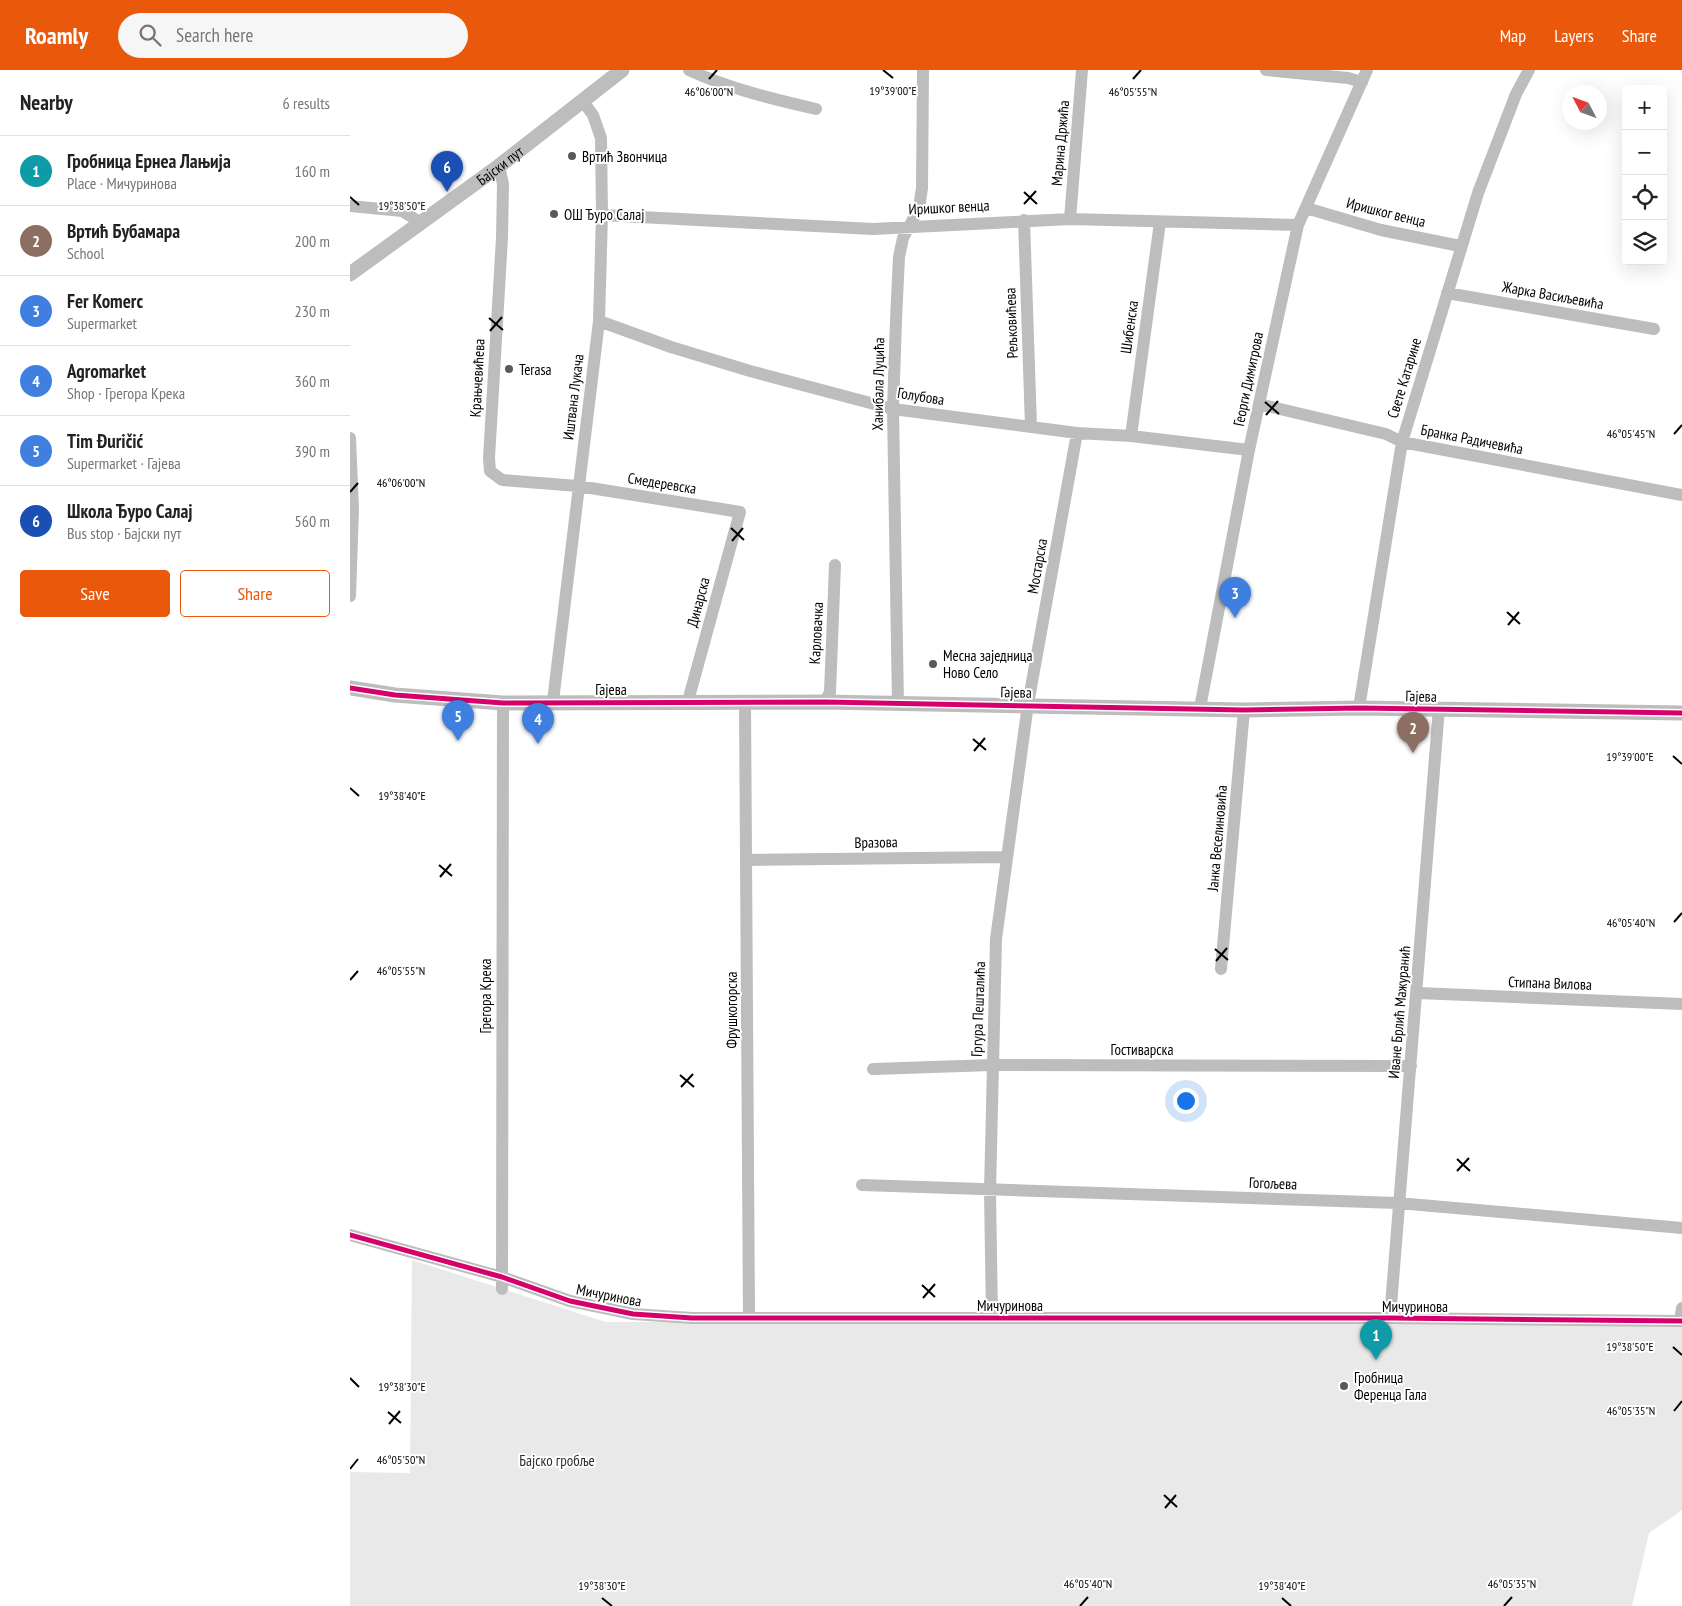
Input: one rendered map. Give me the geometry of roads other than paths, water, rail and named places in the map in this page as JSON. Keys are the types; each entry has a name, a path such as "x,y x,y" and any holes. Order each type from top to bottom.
{"street":[{"name":"Бајски пут","path":"350,274 499,166 620,70"},
{"path":"689,70 722,84 816,109"},
{"name":"Ханибала Луцића","path":"898,704 893,408 899,256 903,238 919,208 922,188 923,70"},
{"name":"Марина Држића","path":"1070,219 1082,70"},
{"path":"1266,70 1348,78 1364,76"},
{"name":"Свете Катарине","path":"1358,708 1402,442 1460,246 1513,103 1529,70"},
{"name":"Георги Димитрова","path":"1200,708 1259,404 1298,225 1364,76"},
{"name":"Иштвана Лукача","path":"553,701 599,321 602,215 601,138 593,115 582,100"},
{"name":"Крањчевићева","path":"499,166 503,184 502,238 489,448 490,471 502,480 578,486"},
{"path":"350,206 402,211 420,222"},
{"name":"Иришког венца","path":"1306,208 1381,230 1460,246"},
{"name":"Иришког венца","path":"602,215 873,229 911,225 1070,219 1298,225"},
{"name":"Рељковићева","path":"1024,220 1031,426"},
{"name":"Шибенска","path":"1131,436 1160,222"},
{"name":"Жарка Васиљевића","path":"1447,293 1654,329"},
{"name":"Голубова","path":"599,321 671,347 893,408 1077,433 1131,436 1250,450"},
{"name":"Бранка Радичевића","path":"1259,404 1386,434 1402,442 1682,495"},
{"name":"Мостарска","path":"1028,704 1077,433"},
{"path":"350,438 353,509 350,596"},
{"name":"Смедеревска","path":"578,486 740,512"},
{"name":"Динарска","path":"688,701 740,512"},
{"name":"Карловачка","path":"826,702 830,692 835,564"},
{"name":"Гајева","path":"350,688 395,695 503,703 553,701 688,701 746,704 826,702 1028,704 1244,710 1439,708 1682,713"},
{"name":"Грегора Крека","path":"502,1283 503,703"},
{"name":"Фрушкогорска","path":"746,704 748,1317"},
{"name":"Гргура Пешталића","path":"992,1318 990,1191 996,939 1028,704"},
{"name":"Иване Брлић Мажуранић","path":"1390,1318 1398,1203 1418,993 1439,708"},
{"name":"Јанка Веселиновића","path":"1221,969 1244,710"},
{"name":"Вразова","path":"746,860 1006,857"},
{"name":"Стипана Вилова","path":"1418,993 1682,1004"},
{"name":"Гостиварска","path":"873,1069 992,1065 1411,1066"},
{"name":"Гогољева","path":"862,1185 990,1191 1398,1203 1682,1228"},
{"name":"Мичуринова","path":"350,1235 502,1283 570,1301 633,1314 692,1318 1390,1318 1681,1321"},
{"path":"1681,1321 1682,1308"}],"place":[{"name":"Вртић Звончица","path":"572,156"},
{"name":"Школа Ђуро Салај","path":"447,192"},
{"name":"ОШ Ђуро Салај","path":"554,214"},
{"name":"Terasa","path":"509,369"},
{"name":"Fer Komerc","path":"1235,618"},
{"name":"Месна заједница Ново Село","path":"933,664"},
{"name":"Tim Đuričić","path":"458,741"},
{"name":"Agromarket","path":"538,744"},
{"name":"Вртић Бубамара","path":"1413,753"},
{"name":"Гробница Ернеа Лањија","path":"1376,1360"},
{"name":"Гробница Ференца Гала","path":"1344,1386"}],"park label":[{"name":"Бајско гробље","path":"557,1460"}]}
